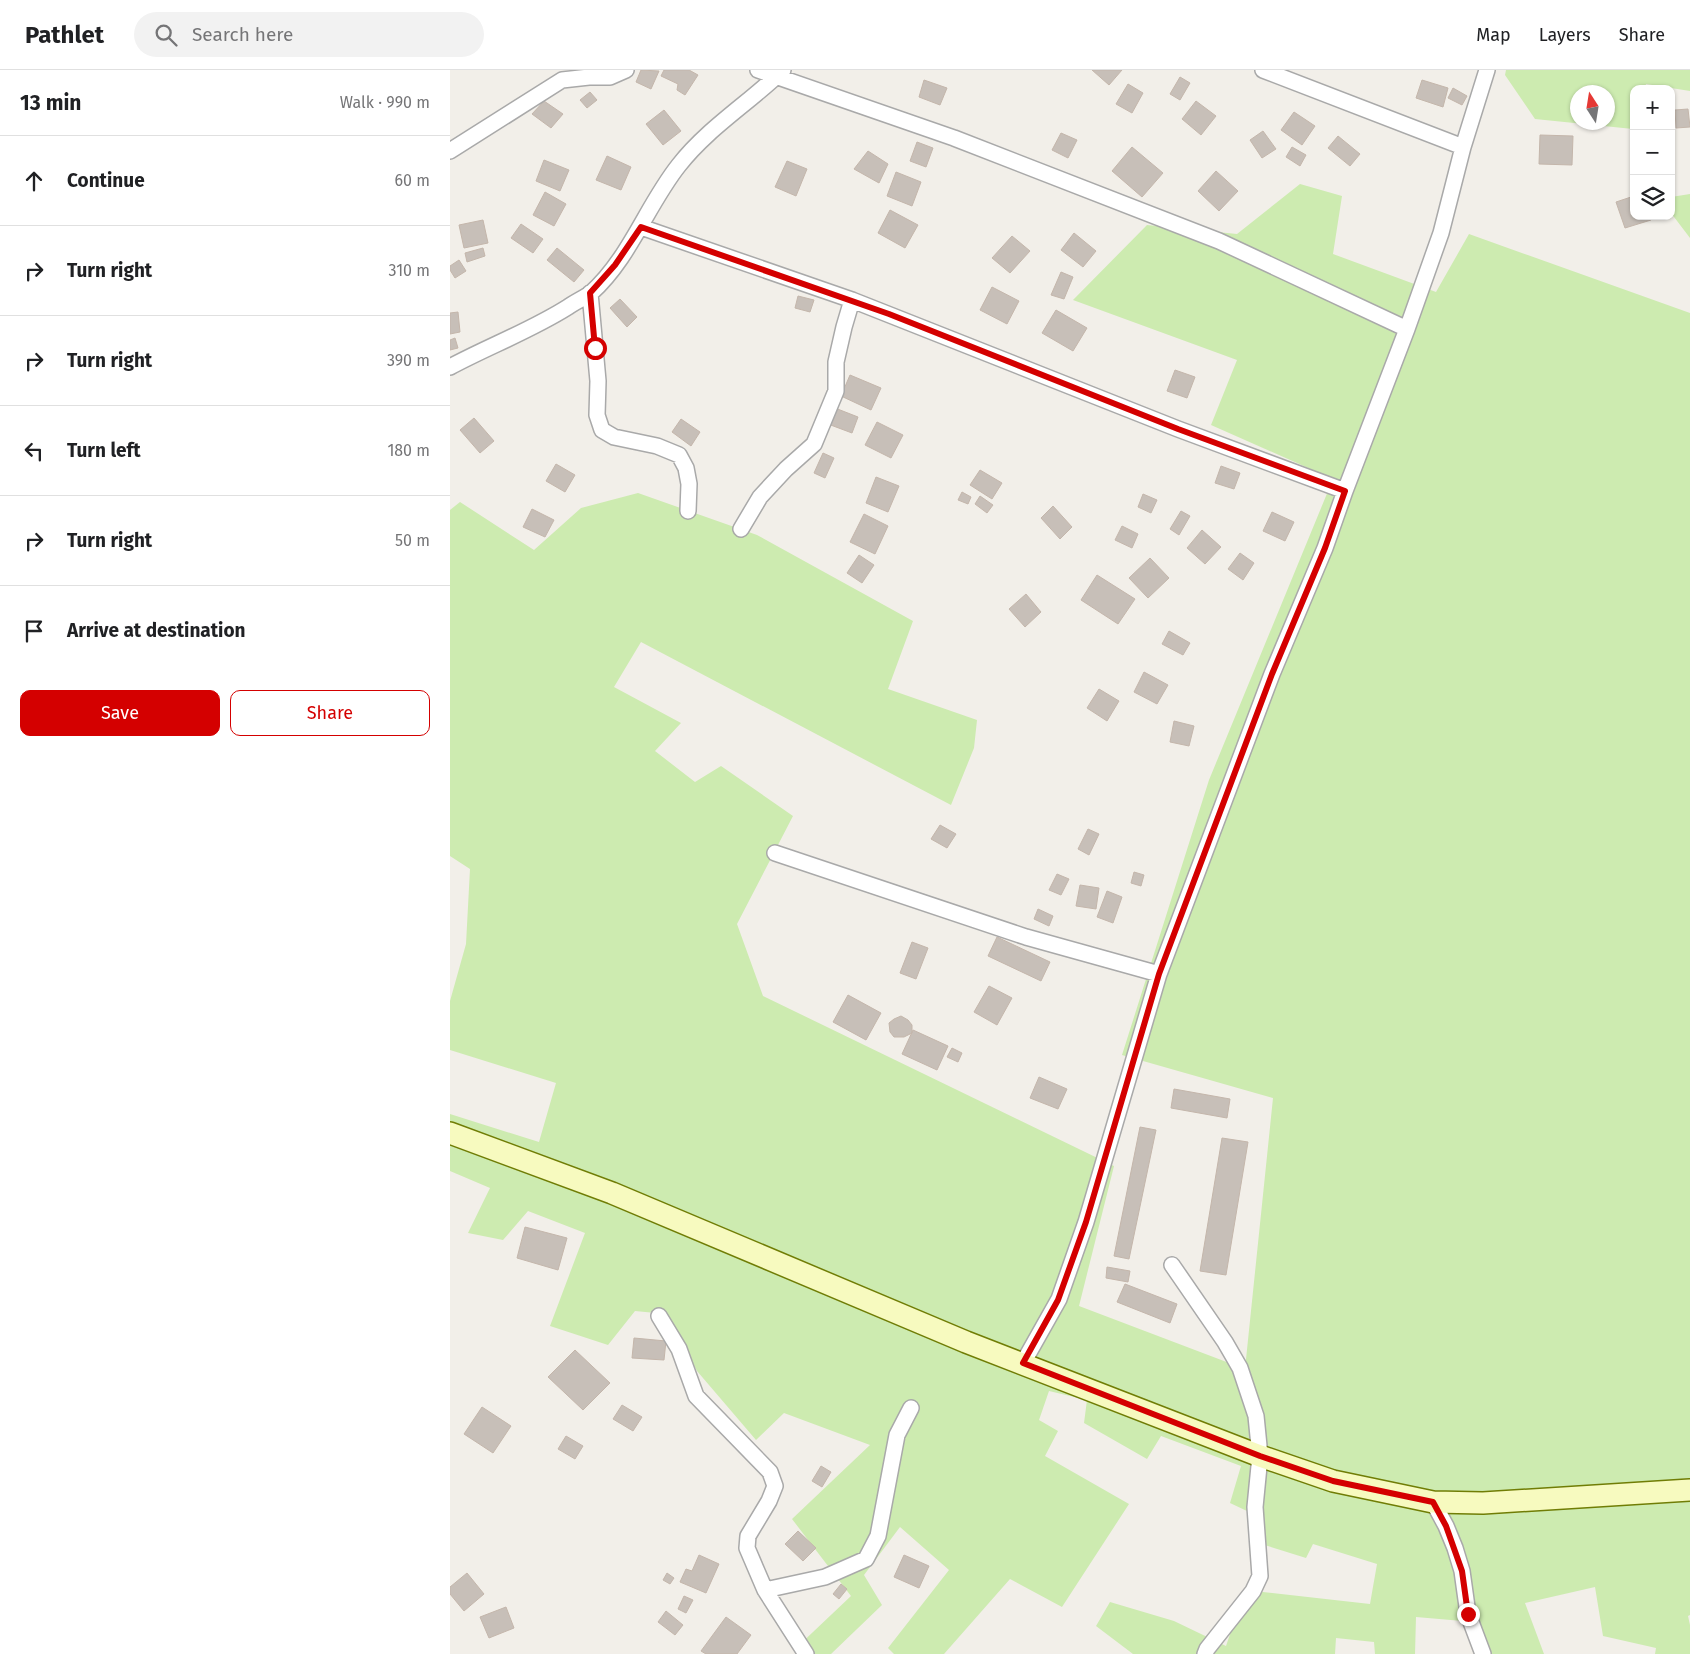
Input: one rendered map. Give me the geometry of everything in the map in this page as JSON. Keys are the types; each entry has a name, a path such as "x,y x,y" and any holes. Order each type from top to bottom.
{"main road":[{"path":"450,1133 594,1186 957,1338 1260,1456 1333,1481 1433,1502 1483,1503 1690,1490"}],"street":[{"path":"450,151 562,80 610,77 626,70"},
{"path":"758,70 780,73 1219,241 1407,329"},
{"path":"1263,70 1464,147"},
{"path":"1023,1363 1058,1300 1086,1222 1159,974 1272,674 1325,548 1407,329 1441,233 1487,70"},
{"path":"450,367 476,353 518,335 590,293 615,265 641,227 663,187 686,158 705,137 780,73"},
{"path":"641,227 852,300 1178,429 1345,491"},
{"path":"590,293 598,381 597,415 602,430 614,437 657,446 678,455 686,468 689,484 688,511"},
{"path":"741,530 760,497 786,469 814,444 836,391 836,362 852,300"},
{"path":"775,853 1026,937 1159,974"},
{"path":"1172,1265 1226,1342 1240,1368 1256,1416 1260,1456 1255,1507 1260,1576 1254,1591 1205,1654"},
{"path":"659,1316 679,1349 696,1396 770,1472 775,1486 769,1501 748,1536 747,1548 765,1590 806,1654"},
{"path":"765,1590 826,1577 866,1559 878,1536 897,1436 911,1408"},
{"path":"1433,1502 1455,1548 1462,1571 1468,1614 1483,1654"}],"green space":[{"path":"1506,70 1690,70 1690,91 1675,89 1675,85 1630,85 1630,129 1615,127 1615,85 1570,85 1570,123 1535,119 1505,75"},
{"path":"1300,184 1342,196 1333,254 1436,292 1469,234 1690,313 1690,1615 1688,1616 1690,1625 1690,1654 1655,1654 1656,1648 1603,1636 1595,1587 1525,1603 1544,1654 1479,1654 1474,1622 1416,1617 1415,1654 1375,1654 1374,1642 1336,1638 1335,1654 1133,1654 1096,1626 1110,1602 1174,1621 1226,1646 1245,1590 1370,1604 1377,1564 1313,1544 1306,1558 1255,1542 1264,1519 1230,1503 1241,1466 1161,1436 1147,1459 1084,1423 1087,1400 1049,1391 1039,1420 1058,1431 1045,1456 1129,1504 1062,1607 1010,1579 944,1654 894,1654 888,1648 949,1570 900,1527 864,1575 882,1605 831,1654 797,1654 794,1650 851,1596 792,1519 870,1445 784,1413 756,1440 697,1371 666,1314 635,1311 608,1345 550,1326 585,1233 528,1211 503,1240 468,1233 490,1188 450,1171 450,1114 539,1142 556,1083 450,1050 450,1001 466,944 470,869 450,856 450,510 460,502 534,550 581,508 638,493 757,535 913,621 888,689 977,720 974,748 951,805 641,642 614,687 681,723 655,751 695,782 721,766 793,816 737,924 763,996 1114,1166 1079,1306 1245,1369 1273,1098 1122,1055 1209,780 1333,479 1211,425 1237,360 1073,300 1147,225 1237,234"},
{"path":"1690,194 1690,238 1675,218 1675,196"}],"building":[{"path":"641,70 659,71 651,89 636,82"},
{"path":"664,70 689,70 698,75 685,95 677,90 678,84 661,76"},
{"path":"1092,70 1122,70 1109,85"},
{"path":"1180,77 1190,83 1180,100 1170,94"},
{"path":"924,80 947,88 940,105 919,97"},
{"path":"1422,80 1448,88 1443,107 1416,98"},
{"path":"1128,84 1143,93 1132,113 1116,104"},
{"path":"1453,88 1467,96 1462,105 1448,98"},
{"path":"590,92 597,100 587,108 580,100"},
{"path":"544,101 563,114 551,128 532,114"},
{"path":"1196,101 1216,116 1201,135 1182,119"},
{"path":"1688,109 1690,127 1676,128 1675,110"},
{"path":"664,110 681,131 663,145 646,124"},
{"path":"1294,112 1315,126 1302,145 1281,130"},
{"path":"1263,131 1276,149 1262,158 1250,140"},
{"path":"1061,133 1077,140 1068,158 1052,150"},
{"path":"1540,135 1573,136 1572,165 1539,164"},
{"path":"1338,136 1360,154 1350,166 1328,148"},
{"path":"917,142 933,148 926,167 910,161"},
{"path":"1132,147 1163,173 1142,197 1112,171"},
{"path":"1292,147 1306,155 1300,166 1286,157"},
{"path":"868,151 888,164 879,183 854,169"},
{"path":"607,156 631,167 621,190 596,180"},
{"path":"544,160 569,170 560,191 536,181"},
{"path":"787,161 807,169 796,196 775,187"},
{"path":"1216,171 1238,191 1219,211 1198,191"},
{"path":"896,172 921,182 912,206 887,196"},
{"path":"545,192 566,204 554,226 533,215"},
{"path":"1630,197 1630,220 1651,220 1625,228 1616,202"},
{"path":"890,210 918,225 905,248 878,233"},
{"path":"483,220 488,243 464,248 459,225"},
{"path":"521,224 543,239 533,253 511,238"},
{"path":"1074,233 1096,251 1083,267 1061,250"},
{"path":"1012,236 1030,251 1010,273 992,258"},
{"path":"483,248 485,256 467,262 465,253"},
{"path":"557,248 584,270 574,282 547,260"},
{"path":"459,260 466,271 455,278 450,270 450,266"},
{"path":"1061,272 1073,277 1064,299 1051,295"},
{"path":"992,287 1019,301 1007,324 980,310"},
{"path":"798,296 814,300 810,312 795,308"},
{"path":"620,299 637,317 627,327 610,308"},
{"path":"1056,310 1087,328 1073,351 1042,333"},
{"path":"458,312 460,332 450,334 450,313"},
{"path":"455,338 458,348 450,350 450,340"},
{"path":"1175,370 1195,377 1187,398 1167,391"},
{"path":"850,375 881,388 871,410 841,396"},
{"path":"835,408 858,417 852,433 828,424"},
{"path":"474,418 494,441 480,453 460,430"},
{"path":"681,419 700,432 691,446 672,432"},
{"path":"877,422 903,435 891,458 865,445"},
{"path":"823,453 834,458 825,478 814,473"},
{"path":"556,464 575,475 565,492 546,481"},
{"path":"1221,466 1240,473 1234,489 1215,483"},
{"path":"980,470 1002,483 992,499 970,485"},
{"path":"876,477 899,486 888,512 866,503"},
{"path":"962,492 971,497 968,504 958,500"},
{"path":"1143,494 1157,500 1151,513 1138,507"},
{"path":"980,496 993,505 987,513 975,504"},
{"path":"1053,506 1072,527 1060,539 1041,518"},
{"path":"532,509 554,520 545,537 523,527"},
{"path":"1181,511 1190,516 1179,535 1170,529"},
{"path":"1272,512 1294,522 1285,541 1263,531"},
{"path":"864,514 888,526 875,554 850,542"},
{"path":"1122,526 1138,534 1132,548 1115,540"},
{"path":"1202,530 1221,547 1205,564 1187,548"},
{"path":"1240,553 1254,563 1243,580 1228,569"},
{"path":"859,555 874,565 862,583 847,573"},
{"path":"1150,558 1169,578 1148,598 1129,578"},
{"path":"1097,575 1135,599 1118,624 1081,600"},
{"path":"1026,594 1041,612 1025,627 1009,609"},
{"path":"1169,631 1190,643 1183,655 1162,644"},
{"path":"1144,672 1168,685 1157,704 1134,692"},
{"path":"1099,689 1119,701 1107,721 1087,708"},
{"path":"1174,721 1194,726 1189,746 1170,742"},
{"path":"940,825 956,834 947,848 931,839"},
{"path":"1088,829 1099,834 1089,855 1078,849"},
{"path":"1134,872 1144,875 1141,886 1131,883"},
{"path":"1057,874 1069,879 1061,895 1049,890"},
{"path":"1080,885 1099,888 1096,909 1076,906"},
{"path":"1107,891 1122,897 1113,923 1097,917"},
{"path":"1038,909 1053,916 1049,926 1034,919"},
{"path":"997,937 1050,962 1041,981 988,956"},
{"path":"912,942 928,948 916,979 900,973"},
{"path":"989,986 1012,998 997,1025 974,1012"},
{"path":"848,995 881,1013 866,1040 833,1022"},
{"path":"901,1016 912,1025 912,1033 904,1037 894,1037 890,1032 889,1023"},
{"path":"913,1030 948,1046 937,1070 902,1054"},
{"path":"952,1048 962,1053 958,1062 947,1057"},
{"path":"1039,1077 1067,1089 1058,1109 1030,1098"},
{"path":"1174,1089 1230,1099 1227,1118 1171,1108"},
{"path":"1140,1127 1156,1130 1129,1259 1114,1256"},
{"path":"1222,1138 1248,1142 1226,1275 1200,1271"},
{"path":"525,1227 567,1238 558,1270 517,1258"},
{"path":"1107,1267 1130,1271 1128,1282 1106,1278"},
{"path":"1125,1284 1177,1304 1170,1323 1117,1302"},
{"path":"634,1338 666,1341 664,1360 632,1358"},
{"path":"575,1350 610,1383 583,1410 548,1377"},
{"path":"622,1405 642,1417 633,1431 613,1419"},
{"path":"482,1407 511,1426 493,1453 464,1434"},
{"path":"566,1436 583,1446 575,1459 558,1449"},
{"path":"821,1466 831,1472 822,1487 812,1481"},
{"path":"798,1531 816,1548 803,1561 785,1544"},
{"path":"699,1555 719,1564 706,1593 680,1582 686,1569 692,1571"},
{"path":"904,1555 929,1566 919,1588 894,1577"},
{"path":"467,1573 484,1594 464,1611 450,1594 450,1587"},
{"path":"667,1573 674,1578 670,1584 663,1580"},
{"path":"841,1584 847,1589 839,1599 833,1594"},
{"path":"684,1596 693,1600 686,1613 678,1609"},
{"path":"506,1607 514,1628 489,1638 480,1617"},
{"path":"666,1611 683,1625 675,1635 658,1622"},
{"path":"726,1617 751,1635 737,1654 706,1654 701,1651"}],"route":[{"path":"595,348 590,293 615,265 641,227 852,300 1178,429 1345,491 1325,548 1272,674 1159,974 1086,1222 1058,1300 1023,1363 1260,1456 1333,1481 1433,1502 1455,1548 1462,1571 1468,1614"}]}
